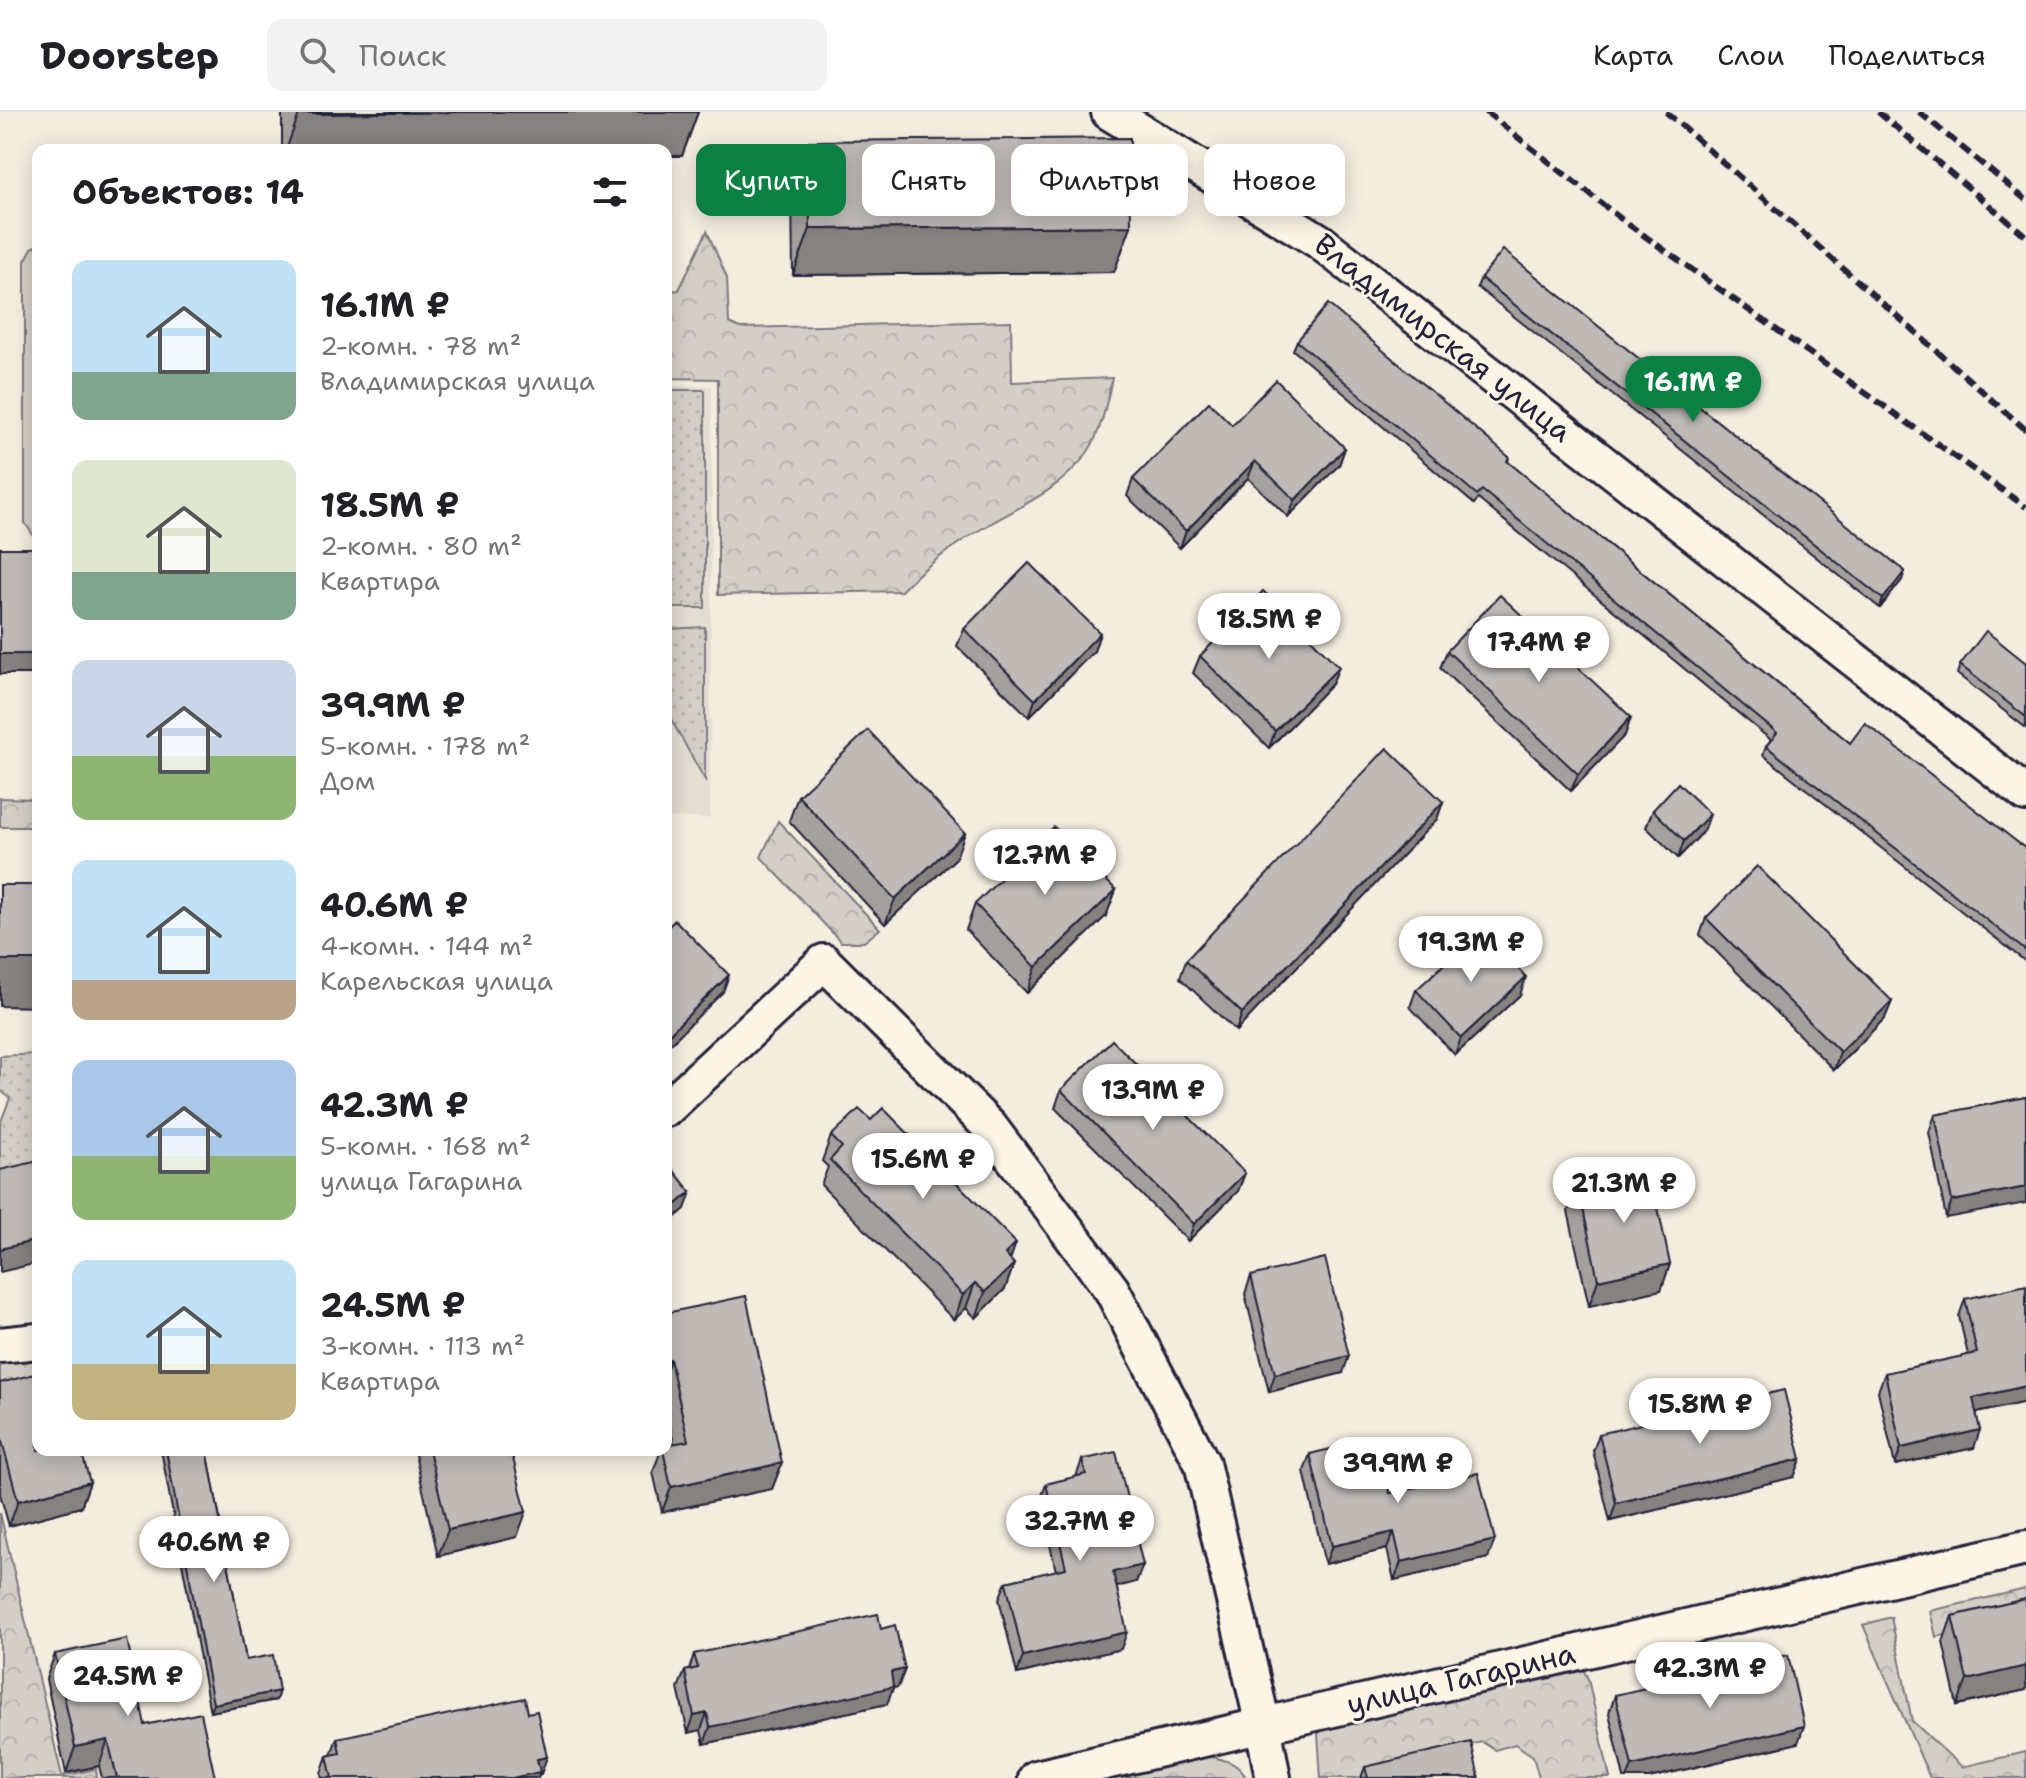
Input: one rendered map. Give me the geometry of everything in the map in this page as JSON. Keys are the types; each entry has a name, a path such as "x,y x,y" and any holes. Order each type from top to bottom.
{"street":[{"name":"Владимирская улица","path":"1109,112 1319,241 2026,794"},
{"path":"672,1103 824,962 990,1127 1112,1290 1202,1463 1273,1778"},
{"path":"0,1345 32,1342"},
{"name":"улица Гагарина","path":"1036,1778 2026,1548"}],"shaded area":[{"path":"672,386 712,386 710,818 672,818"}],"green space":[{"path":"707,231 727,278 729,323 740,328 1011,321 1012,382 1112,378 1103,417 1087,453 1065,477 1039,496 962,541 901,591 718,595 718,379 672,378 672,291 679,290"},
{"path":"32,248 32,533 25,523 25,261"},
{"path":"672,390 705,390 705,608 672,608"},
{"path":"705,627 705,780 672,721 672,629"},
{"path":"0,798 32,799 32,827 0,827"},
{"path":"778,821 880,929 864,942 841,942 761,857"},
{"path":"32,1054 32,1179 0,1187 0,1124 10,1098 0,1090 0,1056"},
{"path":"32,1333 32,1392 0,1401 0,1342"},
{"path":"0,1513 62,1776 96,1769 97,1778 0,1778"},
{"path":"2026,1589 2026,1616 1936,1637 1930,1611"},
{"path":"1891,1617 1912,1721 1962,1767 2026,1752 2026,1778 1930,1778 1863,1625"},
{"path":"1579,1660 1588,1679 1610,1778 1539,1778 1533,1756 1515,1744 1495,1750 1482,1742 1365,1769 1367,1778 1321,1778 1318,1734 1332,1718"},
{"path":"1204,1755 1234,1764 1246,1778 1101,1778"}],"building":[{"path":"299,112 460,112 299,114"},
{"path":"1130,138 1130,144 1011,144 1011,216 1131,216 1131,226 810,229 810,216 846,216 846,144 809,144 809,141"},
{"path":"1503,250 1905,571 1883,599 1481,278"},
{"path":"1328,304 1509,457 1507,461 1850,743 1865,723 2026,849 2026,951 1766,746 1777,733 1482,490 1477,495 1297,341"},
{"path":"1276,380 1345,448 1295,500 1255,461 1186,531 1133,479 1209,402 1232,425"},
{"path":"0,548 32,548 32,654 0,654"},
{"path":"1029,563 1100,633 1035,700 964,629"},
{"path":"1263,591 1339,667 1275,731 1200,656"},
{"path":"1500,595 1631,717 1578,774 1447,651"},
{"path":"1986,631 2026,663 2026,717 1960,665"},
{"path":"868,730 965,833 895,899 798,796"},
{"path":"1387,748 1443,802 1242,1013 1186,960"},
{"path":"1678,783 1710,814 1684,841 1653,810"},
{"path":"1054,827 1116,890 1036,967 975,904"},
{"path":"1757,866 1892,1001 1840,1052 1706,918"},
{"path":"0,885 32,885 32,960 0,960"},
{"path":"675,920 729,975 672,1031 672,923"},
{"path":"1482,929 1526,977 1461,1038 1416,990"},
{"path":"1112,1040 1245,1173 1194,1224 1061,1090"},
{"path":"2026,1097 2026,1187 1952,1201 1935,1115"},
{"path":"883,1108 1016,1243 1005,1254 1014,1264 985,1292 975,1283 963,1295 830,1160 842,1147 831,1136 859,1109 871,1120"},
{"path":"32,1162 32,1241 0,1249 0,1170"},
{"path":"672,1168 691,1192 672,1208"},
{"path":"1650,1170 1670,1264 1598,1280 1578,1185"},
{"path":"1325,1258 1349,1356 1275,1374 1251,1276"},
{"path":"2026,1285 2026,1386 1973,1398 1980,1430 1901,1448 1885,1373 1977,1353 1965,1299"},
{"path":"746,1296 782,1463 671,1487 664,1456 672,1456 672,1444 688,1441 672,1368 672,1312"},
{"path":"32,1375 32,1456 83,1456 90,1482 18,1501 0,1434 0,1383"},
{"path":"1784,1390 1801,1459 1616,1503 1599,1434"},
{"path":"1376,1438 1390,1493 1478,1473 1495,1540 1401,1562 1394,1532 1332,1546 1310,1454"},
{"path":"1116,1452 1143,1565 1113,1572 1127,1632 1023,1656 1006,1582 1066,1568 1046,1484 1086,1474 1082,1460"},
{"path":"167,1456 208,1456 246,1660 273,1655 279,1691 213,1704"},
{"path":"430,1456 512,1456 526,1512 448,1530"},
{"path":"2026,1599 2026,1666 1967,1680 1952,1616"},
{"path":"878,1614 881,1629 895,1625 905,1669 891,1672 893,1687 710,1727 707,1713 694,1716 685,1671 698,1668 694,1654"},
{"path":"127,1639 145,1725 201,1713 215,1778 117,1778 108,1740 75,1747 55,1654"},
{"path":"1788,1655 1804,1726 1632,1766 1615,1695"},
{"path":"525,1698 528,1713 537,1711 547,1757 537,1759 540,1772 512,1778 332,1778 327,1756 340,1753 337,1738"},
{"path":"1471,1742 1479,1778 1368,1778 1365,1767"}],"railway":[{"path":"1486,112 1625,222 2026,507"},
{"path":"1666,112 2026,430"},
{"path":"1878,112 2026,236"},
{"path":"1919,112 2026,200"}]}
